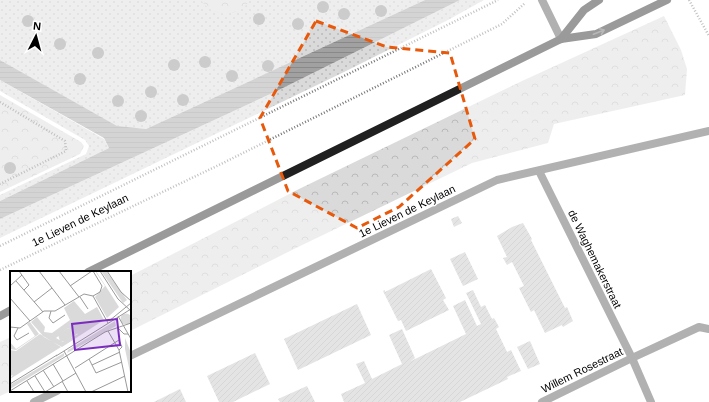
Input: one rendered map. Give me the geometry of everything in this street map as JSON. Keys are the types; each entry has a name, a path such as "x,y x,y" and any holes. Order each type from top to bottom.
{"main road":[{"path":"561,39 584,10 599,0"},
{"path":"90,271 561,39 596,34 667,0"},
{"path":"0,316 10,311"}],"street":[{"path":"542,0 561,39"},
{"name":"1e Lieven de Keylaan","path":"131,356 497,180 709,131"},
{"name":"de Waghemakerstraat","path":"539,171 632,358 651,402"},
{"path":"632,358 699,327 709,329"},
{"name":"Willem Rosestraat","path":"542,402 632,358"},
{"path":"34,402 55,392"}],"path":[{"path":"0,246 498,0"},
{"name":"1e Lieven de Keylaan","path":"0,270 221,164 502,24 529,0"},
{"path":"689,0 709,36"},
{"path":"0,102 65,141 66,151 0,184"}],"highlighted area":[{"path":"316,21 387,47 450,53 475,139 399,207 357,228 288,191 260,118"}],"green space":[{"path":"0,0 425,0 146,129 117,127 0,60"},
{"path":"201,0 250,0 239,10 226,14 212,10"},
{"path":"460,0 484,0 448,20 344,72 0,238 0,219 279,90"},
{"path":"664,16 681,50 687,69 685,95 554,124 548,143 472,163 294,249 131,330 131,275 299,189 522,81"},
{"path":"0,80 104,139 109,148 0,201 0,195 86,154 89,146 85,140 0,91"},
{"path":"0,95 81,142 84,146 80,154 0,192"},
{"path":"10,337 10,391 0,396 0,342"}],"shaded area":[{"path":"425,0 460,0 279,90 0,219 0,201 109,148 104,138 0,80 0,60 117,126 146,129"}],"building":[{"path":"458,216 462,223 454,227 451,219"},
{"path":"523,223 565,308 567,307 573,321 563,327 562,325 545,333 534,310 531,312 519,288 524,286 512,262 507,265 503,258 507,257 497,236 512,227"},
{"path":"465,252 478,279 463,286 450,259"},
{"path":"431,269 446,298 443,300 449,310 406,331 401,320 398,321 383,291 385,290 385,292"},
{"path":"473,290 481,307 485,305 492,319 494,318 499,327 496,329 507,352 511,350 521,371 507,377 508,379 460,402 344,402 341,394 365,383 356,364 364,361 372,379 402,364 389,335 402,329 415,358 411,361 466,334 453,306 465,300 477,326 481,324 466,293"},
{"path":"357,304 371,335 298,370 284,339"},
{"path":"530,341 540,364 528,369 517,347"},
{"path":"255,353 270,384 233,402 219,402 207,376"},
{"path":"307,386 315,402 280,402 278,399"},
{"path":"180,389 186,402 154,402"}]}
